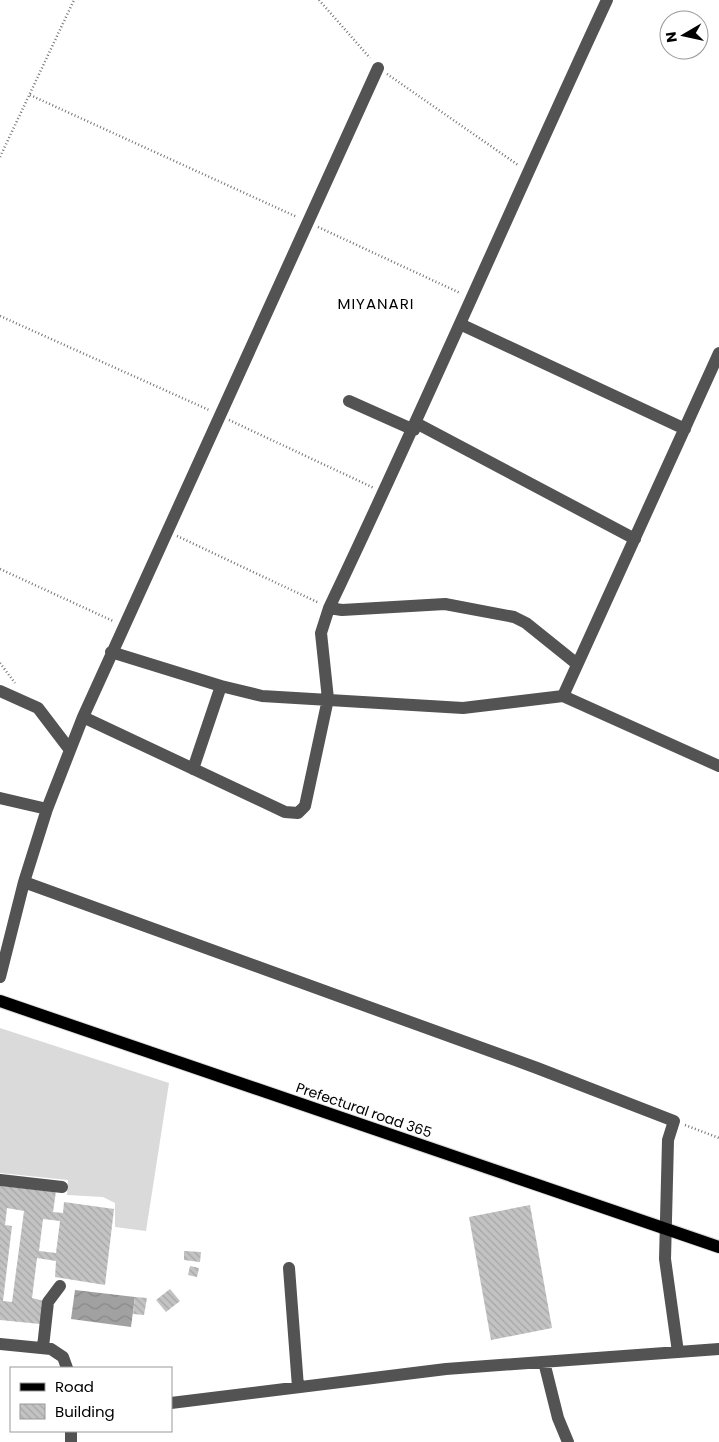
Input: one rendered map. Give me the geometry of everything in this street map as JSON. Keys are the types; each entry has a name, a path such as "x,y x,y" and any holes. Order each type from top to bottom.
{"main road":[{"name":"Prefectural road 365","path":"0,1001 719,1247"}],"street":[{"path":"83,717 285,812 298,813 306,806 328,699 321,633 329,608 415,426 527,172 607,0"},
{"path":"0,977 24,882 47,809 83,717 378,68"},
{"path":"460,324 685,429"},
{"path":"564,696 719,353"},
{"path":"349,401 415,426 635,539"},
{"path":"329,608 342,610 446,604 514,617 526,623 578,664"},
{"path":"111,652 221,686 262,696 463,708 564,696 719,766"},
{"path":"193,769 221,686"},
{"path":"0,690 38,708 70,750"},
{"path":"0,798 47,809"},
{"path":"24,882 537,1068 674,1121 668,1140 664,1228 665,1259 678,1352"},
{"path":"0,1180 62,1187"},
{"path":"289,1268 298,1387"},
{"path":"43,1348 48,1302 60,1286"},
{"path":"0,1344 51,1349 63,1357 67,1367"},
{"path":"172,1403 446,1369 719,1349"},
{"path":"544,1362 558,1418 568,1442"}],"path":[{"path":"0,157 74,0"},
{"path":"319,0 378,68 527,172"},
{"path":"30,95 472,298"},
{"path":"0,316 220,415 384,493"},
{"path":"167,531 329,608"},
{"path":"0,569 123,626"},
{"path":"674,1121 719,1138"}],"shaded area":[{"path":"0,1028 169,1083 146,1231 115,1227 115,1203 103,1197 67,1195 68,1180 0,1173"}],"water":[{"path":"75,1290 135,1297 131,1327 71,1319"}],"building":[{"path":"0,1186 56,1191 53,1212 63,1213 64,1202 114,1209 105,1285 55,1277 56,1261 37,1258 32,1298 44,1301 40,1324 0,1320","holes":["7,1208 24,1211 12,1302 3,1301 12,1226 5,1225","43,1219 60,1221 56,1253 39,1251"]},
{"path":"530,1205 552,1328 491,1340 469,1217"},
{"path":"184,1251 201,1252 200,1262 184,1260"},
{"path":"190,1266 199,1268 197,1277 188,1275"},
{"path":"170,1289 180,1301 166,1312 156,1300"},
{"path":"135,1297 147,1298 144,1315 133,1314"}],"district":[{"name":"MIYANARI","path":"376,304"}]}
